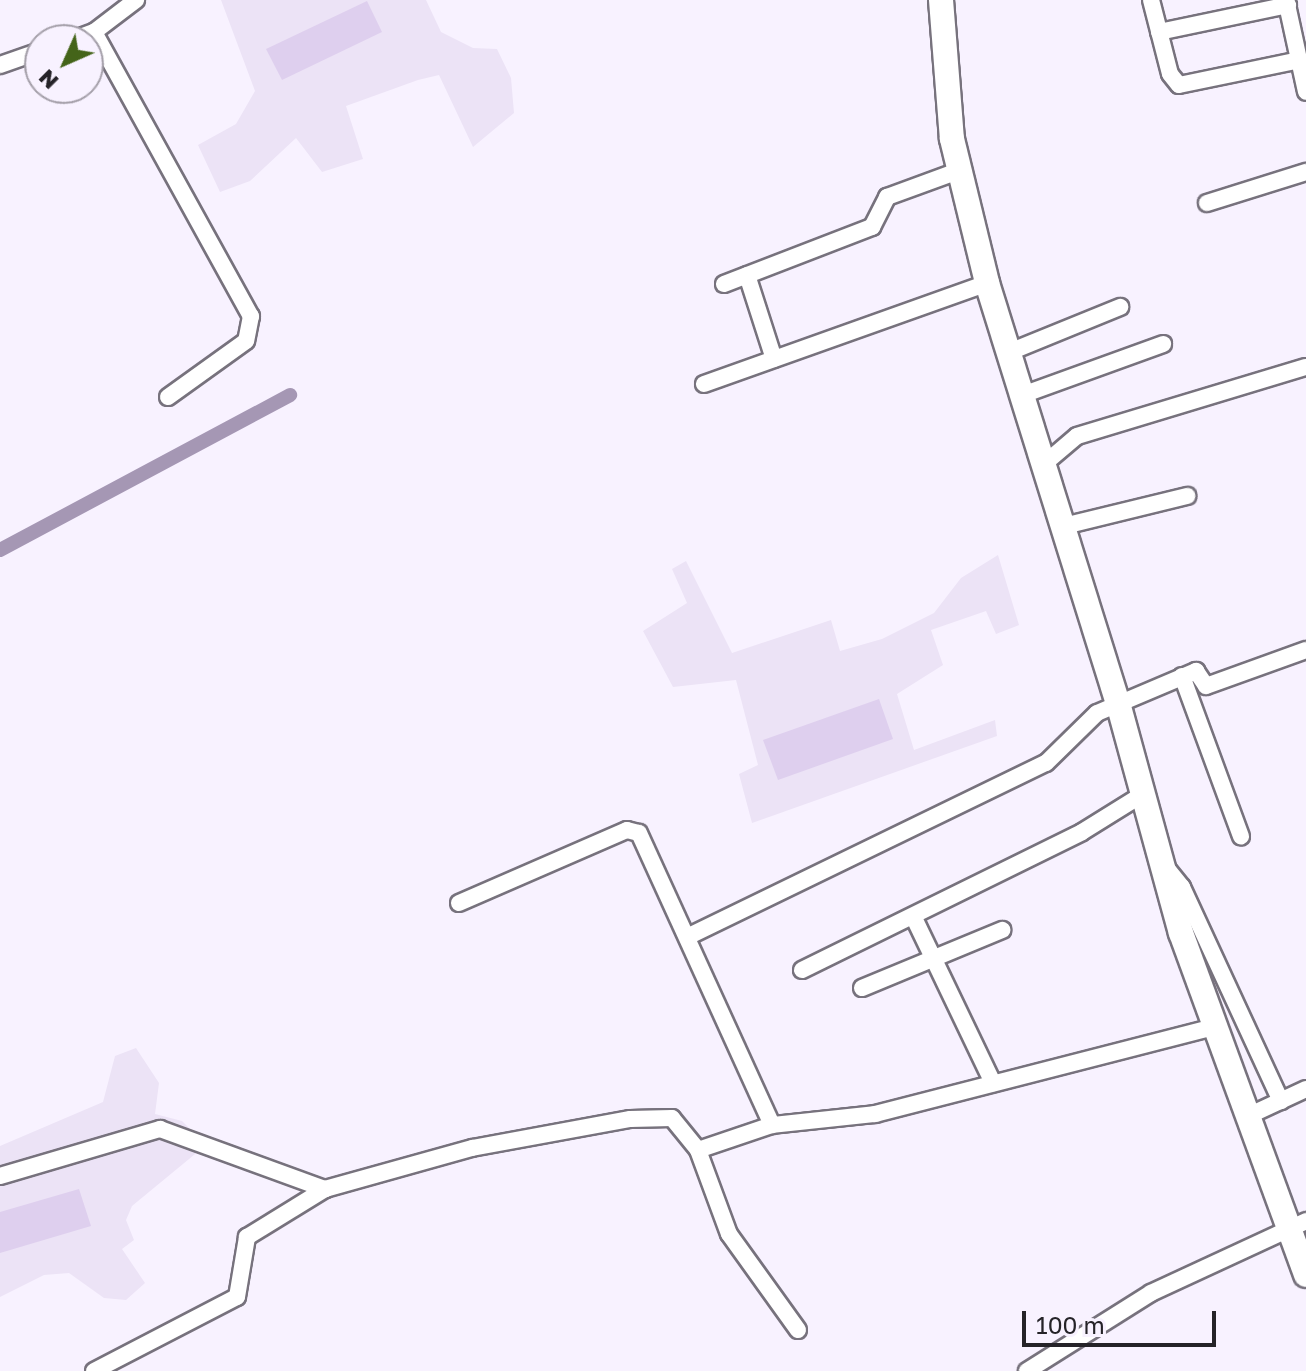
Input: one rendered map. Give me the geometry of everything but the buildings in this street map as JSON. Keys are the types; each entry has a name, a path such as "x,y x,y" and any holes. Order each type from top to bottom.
{"highway":[{"path":"941,0 958,171 987,283 1012,351 1118,703 1161,862 1248,1116 1298,1225 1306,1275"}],"street":[{"path":"104,24 136,0"},
{"path":"1151,0 1170,74 1179,85 1300,60"},
{"path":"1159,32 1287,3 1300,22 1300,60 1306,92"},
{"path":"104,50 251,316 246,341 168,397"},
{"path":"0,65 24,57"},
{"path":"724,284 872,227 887,197 958,171"},
{"path":"1207,203 1306,172"},
{"path":"747,275 774,359"},
{"path":"704,384 987,283"},
{"path":"1012,351 1120,307"},
{"path":"1025,394 1163,344"},
{"path":"1044,464 1077,436 1306,367"},
{"path":"1064,526 1187,496"},
{"path":"687,937 1046,763 1097,713 1118,703 1198,671 1206,686 1306,650"},
{"path":"1182,676 1241,836"},
{"path":"802,970 914,918 1143,794"},
{"path":"459,903 633,830 646,841 772,1125"},
{"path":"1161,862 1182,887 1281,1101"},
{"path":"914,918 937,960 993,1083"},
{"path":"862,988 937,960 1002,930"},
{"path":"698,1150 772,1125 875,1114 1215,1027"},
{"path":"1248,1116 1306,1089"},
{"path":"94,1371 237,1297 247,1237 325,1189 472,1148 630,1119 672,1118 698,1150 729,1234 798,1330"},
{"path":"0,1176 160,1129 325,1189"},
{"path":"1027,1371 1151,1293 1298,1225"}],"shaded area":[{"path":"221,0 426,0 441,32 473,48 497,49 511,78 514,113 473,147 439,75 418,80 346,106 363,159 322,172 296,138 250,181 220,192 198,145 236,124 255,91"},
{"path":"998,555 1019,625 996,634 986,611 931,630 943,665 897,694 914,750 995,720 997,736 752,823 739,774 758,765 736,680 673,687 643,631 687,603 672,569 686,561 732,653 831,620 840,651 882,639 934,613 961,578"},
{"path":"136,1048 159,1083 155,1114 182,1121 206,1145 132,1206 126,1220 134,1240 122,1249 145,1283 126,1300 104,1298 69,1273 44,1275 0,1297 0,1146 103,1102 115,1056"}],"waterway":[{"path":"0,550 290,395"}]}
